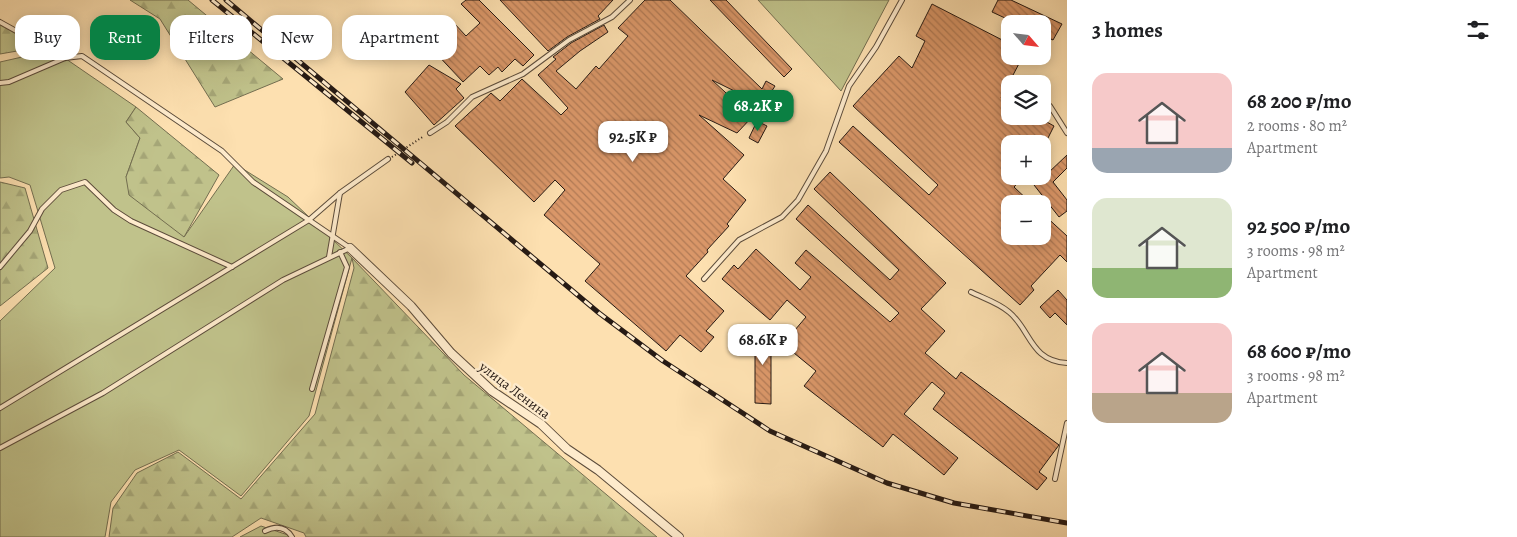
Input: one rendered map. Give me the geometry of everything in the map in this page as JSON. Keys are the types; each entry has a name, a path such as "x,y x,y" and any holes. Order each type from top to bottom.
{"street":[{"name":"улица Ленина","path":"350,248 411,306 451,354 492,391 541,424 567,449 598,470 679,537"}],"lane":[{"path":"430,133 447,122 472,97 523,74 569,40 612,17 630,0"},
{"path":"704,279 739,240 782,217 798,200 826,151 849,86 876,48 902,0"},
{"path":"0,22 15,30"},
{"path":"80,56 222,151 253,182 350,248"},
{"path":"0,83 9,82 60,60"},
{"path":"1051,108 1067,134"},
{"path":"0,408 309,220 340,193 388,160"},
{"path":"0,267 30,231 42,209 61,190 84,182 114,210 131,221 232,267"},
{"path":"329,257 340,193"},
{"path":"0,448 104,393 282,280 350,248"},
{"path":"312,389 346,267 340,252"},
{"path":"971,292 1009,312 1035,349 1059,362 1067,363"},
{"path":"1055,479 1067,423"},
{"path":"265,531 274,526 279,527 289,532 292,537"}],"path":[{"path":"388,160 430,133"}],"green space":[{"path":"130,0 188,0 206,15 170,15 170,35 160,19 160,15 154,15"},
{"path":"758,0 889,0 841,91"},
{"path":"0,23 15,32 15,51 0,54"},
{"path":"252,53 283,79 215,107 186,60 252,60"},
{"path":"15,59 68,60 136,107 126,122 140,138 126,177 184,237 235,164 288,197 352,258 309,416 241,496 179,450 135,470 111,502 105,537 0,537 0,321 55,268 30,185 9,177 0,178 0,62"},
{"path":"136,107 219,175 184,237 129,195 126,177 140,138 126,122"},
{"path":"0,182 25,188 48,268 0,306"},
{"path":"352,258 464,375 657,537 306,537 304,533 261,518 232,537 109,537 113,508 137,473 178,452 241,499 315,414 354,268"},
{"path":"261,526 294,537 240,537"}],"building":[{"path":"466,0 479,0 534,55 523,66 515,59 502,72 498,67 489,75 480,66 463,82 442,60 457,60 457,26 466,36 480,23 461,4"},
{"path":"500,0 613,0 598,16 600,19 567,37 548,51"},
{"path":"645,0 670,0 762,89 766,81 775,86 763,105 712,80 752,117 737,133 699,115 744,155 723,179 746,200 727,224 729,226 686,276 724,311 706,331 714,337 701,352 680,335 666,351 585,281 600,264 544,215 565,190 555,180 534,202 455,126 491,93 500,101 522,79 561,115 568,108 538,75 556,59 553,57 571,43 604,25 608,32 580,51 556,71 576,89 596,66 599,69 628,36 618,28"},
{"path":"710,0 726,0 792,69 784,77"},
{"path":"998,0 1011,0 1043,15 1001,16 992,12"},
{"path":"932,4 1001,39 1001,65 1018,65 1013,75 1001,75 1001,125 1051,124 1054,126 1050,135 1001,135 1001,185 1016,185 1014,187 1022,195 1001,195 1001,245 1051,245 1051,221 1067,236 1067,262 1060,255 1031,286 1034,290 1020,305 839,142 853,126 929,195 938,185 853,106 899,56 912,68 925,41 916,36"},
{"path":"1051,19 1062,24 1053,40 1051,39"},
{"path":"429,65 461,84 456,89 464,98 434,125 405,92"},
{"path":"757,121 767,126 758,143 749,138"},
{"path":"1067,155 1067,168 1053,182 1067,200 1067,211 1059,217 1051,207 1051,195 1042,195 1034,185 1051,185 1051,170"},
{"path":"830,172 946,283 921,309 945,331 925,353 956,379 961,372 1059,445 1039,472 1047,478 1037,490 933,409 945,393 932,382 904,414 958,458 944,475 893,434 883,447 804,386 816,371 783,344 806,317 787,300 770,320 722,279 734,265 738,269 756,249 800,290 811,277 795,263 806,250 890,322 899,313 796,219 808,205 890,280 899,270 814,189"},
{"path":"1058,290 1067,300 1067,325 1055,313 1050,318 1040,307"},
{"path":"755,328 771,328 771,404 755,403"}],"railway":[{"path":"212,0 412,163"},
{"path":"226,0 599,313 663,361 770,431 887,483 954,503 1067,523"}]}
